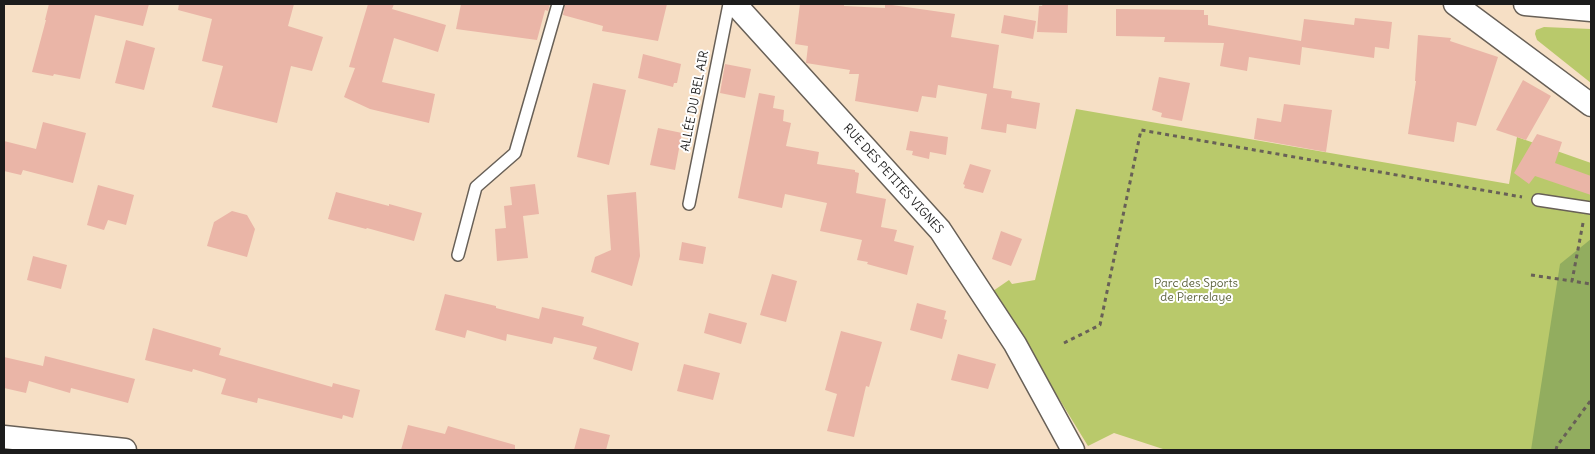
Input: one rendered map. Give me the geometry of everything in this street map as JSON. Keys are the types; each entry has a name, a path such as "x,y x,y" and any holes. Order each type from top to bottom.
{"street":[{"name":"RUE DES PETITES VIGNES","path":"734,4 940,230 1015,344 1072,450"},
{"path":"1455,4 1591,105"},
{"path":"1525,4 1591,10"},
{"path":"4,437 118,450"}],"lane":[{"path":"458,255 476,187 515,154 558,4"},
{"name":"ALLÉE DU BEL AIR","path":"689,204 729,4"},
{"path":"1538,200 1589,208"}],"path":[{"path":"1064,343 1100,325 1141,130 1538,200"},
{"path":"1572,281 1589,208"},
{"path":"1531,275 1591,284"},
{"path":"1556,450 1591,400"}],"green space":[{"path":"1544,27 1591,29 1591,83 1537,40 1536,30"},
{"name":"Parc des Sports de Pierrelaye","path":"1076,109 1509,184 1517,137 1591,163 1591,450 1166,450 1114,433 1088,446 993,291 1009,280 1012,284 1035,280"},
{"path":"1591,239 1591,450 1531,450 1560,264"}],"building":[{"path":"49,4 149,4 143,26 95,15 80,79 32,72"},
{"path":"179,4 294,4 288,26 323,37 312,71 291,66 277,123 212,107 223,66 202,61 212,19 178,10"},
{"path":"368,4 394,4 392,9 446,25 438,52 394,38 382,82 435,94 429,123 370,109 344,97 355,68 349,67"},
{"path":"461,4 550,4 548,11 545,10 537,40 456,29"},
{"path":"565,4 667,4 658,41 602,31 603,26 563,15"},
{"path":"800,4 844,4 844,6 885,8 885,4 955,14 951,37 999,45 993,88 1012,91 1011,98 1040,103 1036,129 1007,124 1006,133 981,129 987,94 938,85 936,98 922,96 918,112 855,101 859,74 849,74 850,70 806,63 808,46 795,44"},
{"path":"1043,4 1068,4 1067,33 1037,32 1039,6"},
{"path":"1116,9 1204,10 1204,15 1208,15 1208,25 1301,41 1304,19 1354,25 1355,18 1392,22 1389,49 1375,47 1374,58 1302,47 1300,65 1249,57 1247,71 1220,66 1224,43 1164,42 1165,37 1116,36"},
{"path":"1004,15 1036,21 1033,39 1001,33"},
{"path":"1418,35 1451,38 1450,41 1498,57 1476,126 1457,122 1454,142 1408,134 1416,81"},
{"path":"126,40 155,48 144,90 115,83"},
{"path":"643,54 681,64 677,83 674,83 673,87 638,78"},
{"path":"725,64 751,69 745,98 720,93"},
{"path":"1159,77 1190,83 1182,121 1161,117 1162,113 1152,110"},
{"path":"1523,80 1551,96 1526,140 1496,130"},
{"path":"593,83 626,90 609,165 577,157"},
{"path":"759,93 775,96 773,108 784,110 783,121 791,123 786,146 819,152 817,164 855,170 855,172 859,173 856,193 886,199 881,227 897,230 894,241 914,246 907,275 857,260 862,240 820,231 827,203 785,194 782,208 738,198"},
{"path":"1284,104 1332,110 1326,152 1254,139 1257,118 1281,122"},
{"path":"43,122 86,133 73,183 23,170 21,175 4,171 4,141 36,149"},
{"path":"658,128 682,133 675,170 650,165"},
{"path":"910,131 948,137 946,155 930,152 929,159 912,155 913,151 906,150"},
{"path":"1537,134 1562,142 1555,163 1591,176 1591,195 1535,176 1529,184 1514,173"},
{"path":"970,164 991,170 983,193 964,188 965,185 963,184"},
{"path":"535,184 539,214 523,216 528,258 497,261 495,229 506,228 504,206 512,205 510,187"},
{"path":"98,185 134,195 126,225 108,220 104,230 87,225"},
{"path":"336,192 422,213 414,241 328,219"},
{"path":"636,192 640,256 632,286 591,272 595,257 611,250 607,195"},
{"path":"232,211 247,215 255,229 247,257 207,246 214,222"},
{"path":"1001,231 1022,239 1011,266 992,259"},
{"path":"682,242 706,247 703,264 679,260"},
{"path":"33,256 67,265 61,289 27,280"},
{"path":"772,274 797,281 786,322 760,315"},
{"path":"445,294 496,306 496,308 539,319 542,307 584,317 582,325 639,343 632,371 593,359 597,347 554,337 552,344 507,334 506,341 467,330 465,338 435,330"},
{"path":"917,303 946,311 944,319 947,320 942,339 910,330"},
{"path":"709,313 747,323 741,344 704,333"},
{"path":"153,328 221,348 219,355 332,387 333,383 360,390 353,418 343,415 342,419 258,398 257,403 221,394 226,379 193,369 192,372 145,360"},
{"path":"841,331 882,342 869,387 866,386 854,437 827,431 837,394 825,390"},
{"path":"958,354 996,364 988,389 951,380"},
{"path":"45,356 135,379 128,403 71,388 70,393 29,381 26,393 4,388 4,357 43,366"},
{"path":"684,364 720,373 713,400 677,391"},
{"path":"408,425 445,434 448,426 515,445 515,450 401,450"},
{"path":"580,428 610,435 606,450 574,450"}]}
